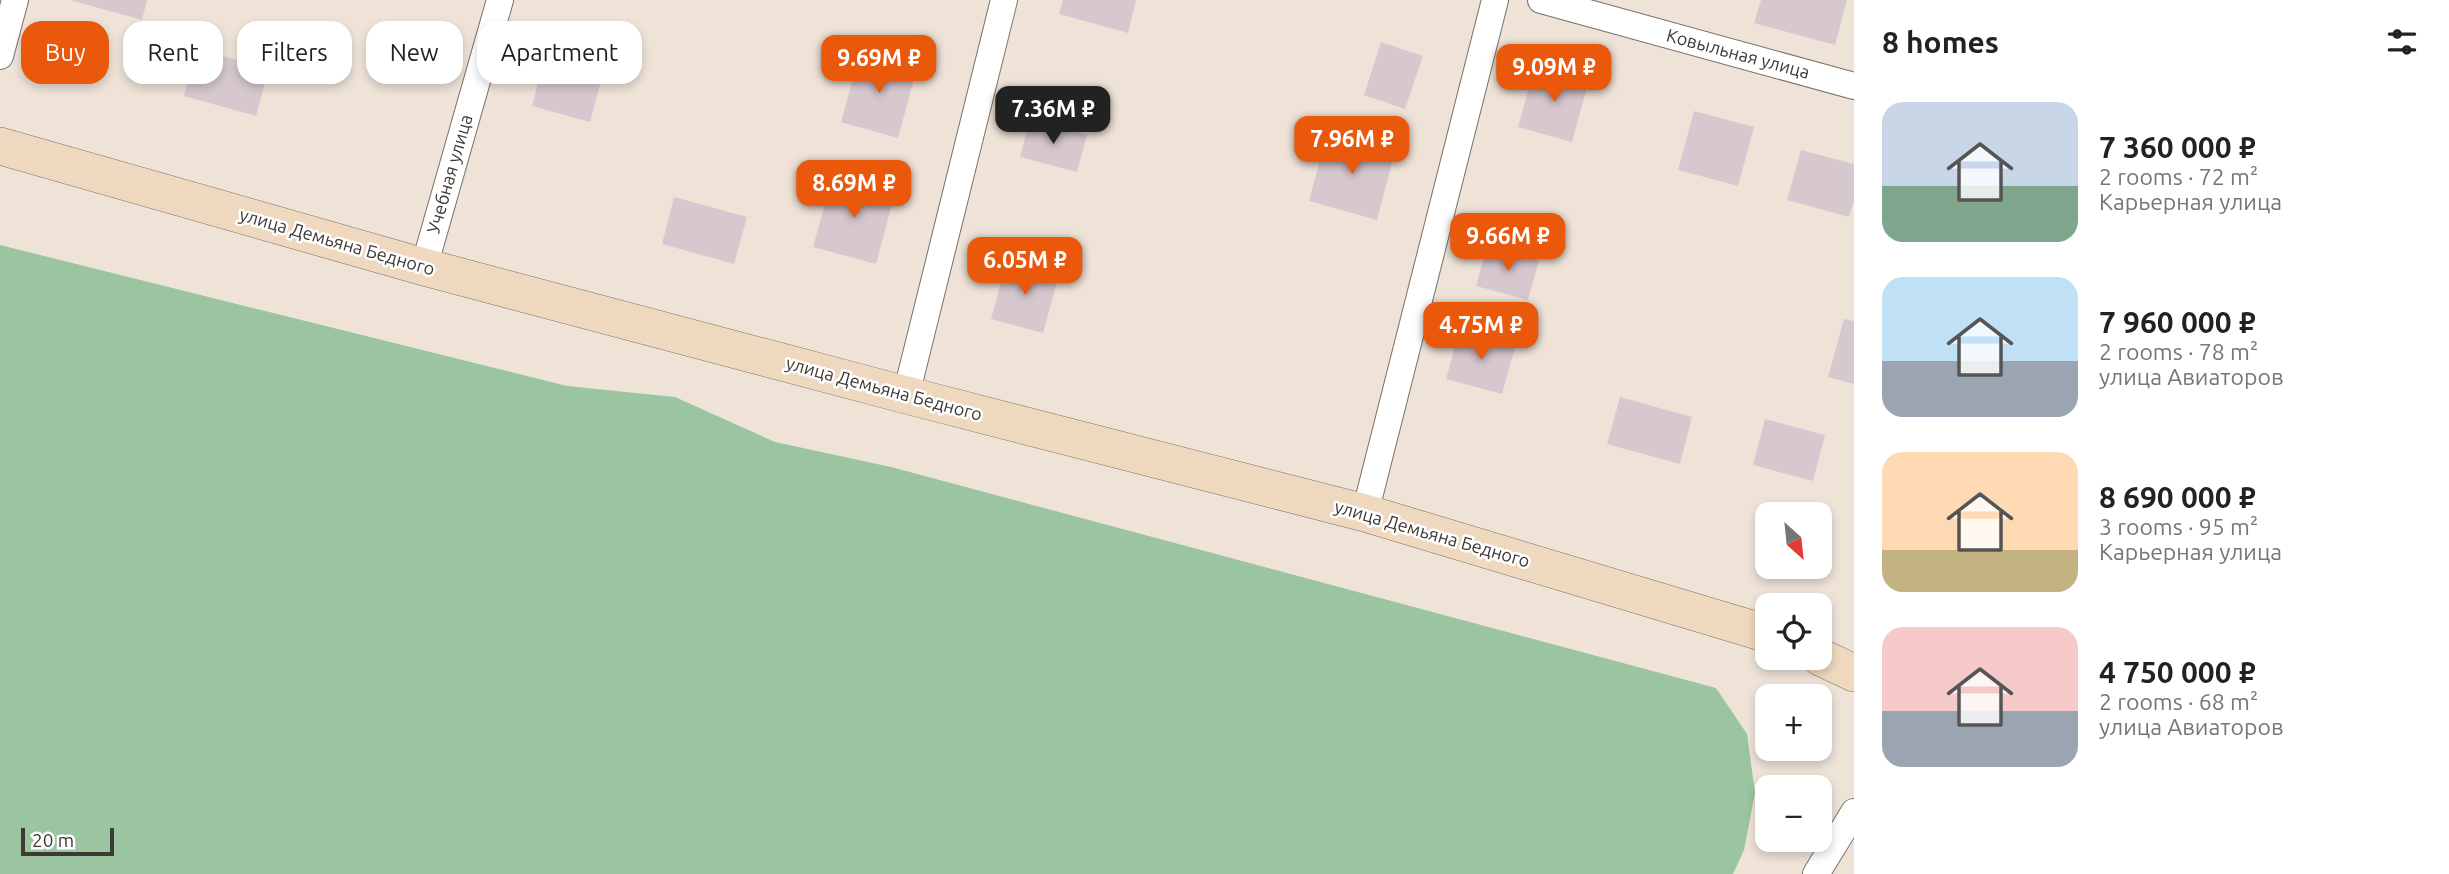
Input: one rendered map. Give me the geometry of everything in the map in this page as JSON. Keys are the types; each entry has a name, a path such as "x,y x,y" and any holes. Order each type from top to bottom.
{"street":[{"path":"0,56 15,0"},
{"name":"Учебная улица","path":"424,267 500,0"},
{"path":"906,395 1004,0"},
{"path":"1365,513 1496,0"},
{"name":"Ковыльная улица","path":"1541,0 1854,86"},
{"name":"улица Демьяна Бедного","path":"0,146 424,267 1365,513 1755,630"},
{"path":"1832,663 1854,673"},
{"path":"1816,874 1854,812"}],"green space":[{"path":"0,245 567,386 675,397 775,442 891,467 1716,688 1747,734 1755,793 1744,850 1733,874 0,874"}],"building":[{"path":"70,0 147,0 142,20"},
{"path":"1063,0 1136,0 1128,33 1059,14"},
{"path":"1761,0 1847,0 1835,45 1754,23"},
{"path":"1381,42 1423,56 1405,109 1364,95"},
{"path":"860,52 917,68 898,138 841,122"},
{"path":"223,56 237,60 237,84 265,84 256,116 184,96 187,84 223,84"},
{"path":"1535,66 1589,80 1572,142 1518,127"},
{"path":"538,84 600,84 590,122 532,106"},
{"path":"1694,111 1754,127 1738,186 1678,170"},
{"path":"1030,119 1087,135 1077,172 1020,157"},
{"path":"1327,133 1395,151 1377,220 1309,201"},
{"path":"1801,150 1854,164 1854,200 1849,217 1787,200"},
{"path":"833,176 895,193 876,264 813,247"},
{"path":"674,197 747,217 734,264 662,244"},
{"path":"1487,246 1539,260 1528,300 1476,286"},
{"path":"1007,261 1059,275 1043,333 991,319"},
{"path":"1844,319 1854,321 1854,384 1828,377"},
{"path":"1460,329 1516,344 1502,394 1446,379"},
{"path":"1620,397 1692,417 1680,464 1607,444"},
{"path":"1765,419 1825,435 1813,481 1753,465"}]}
